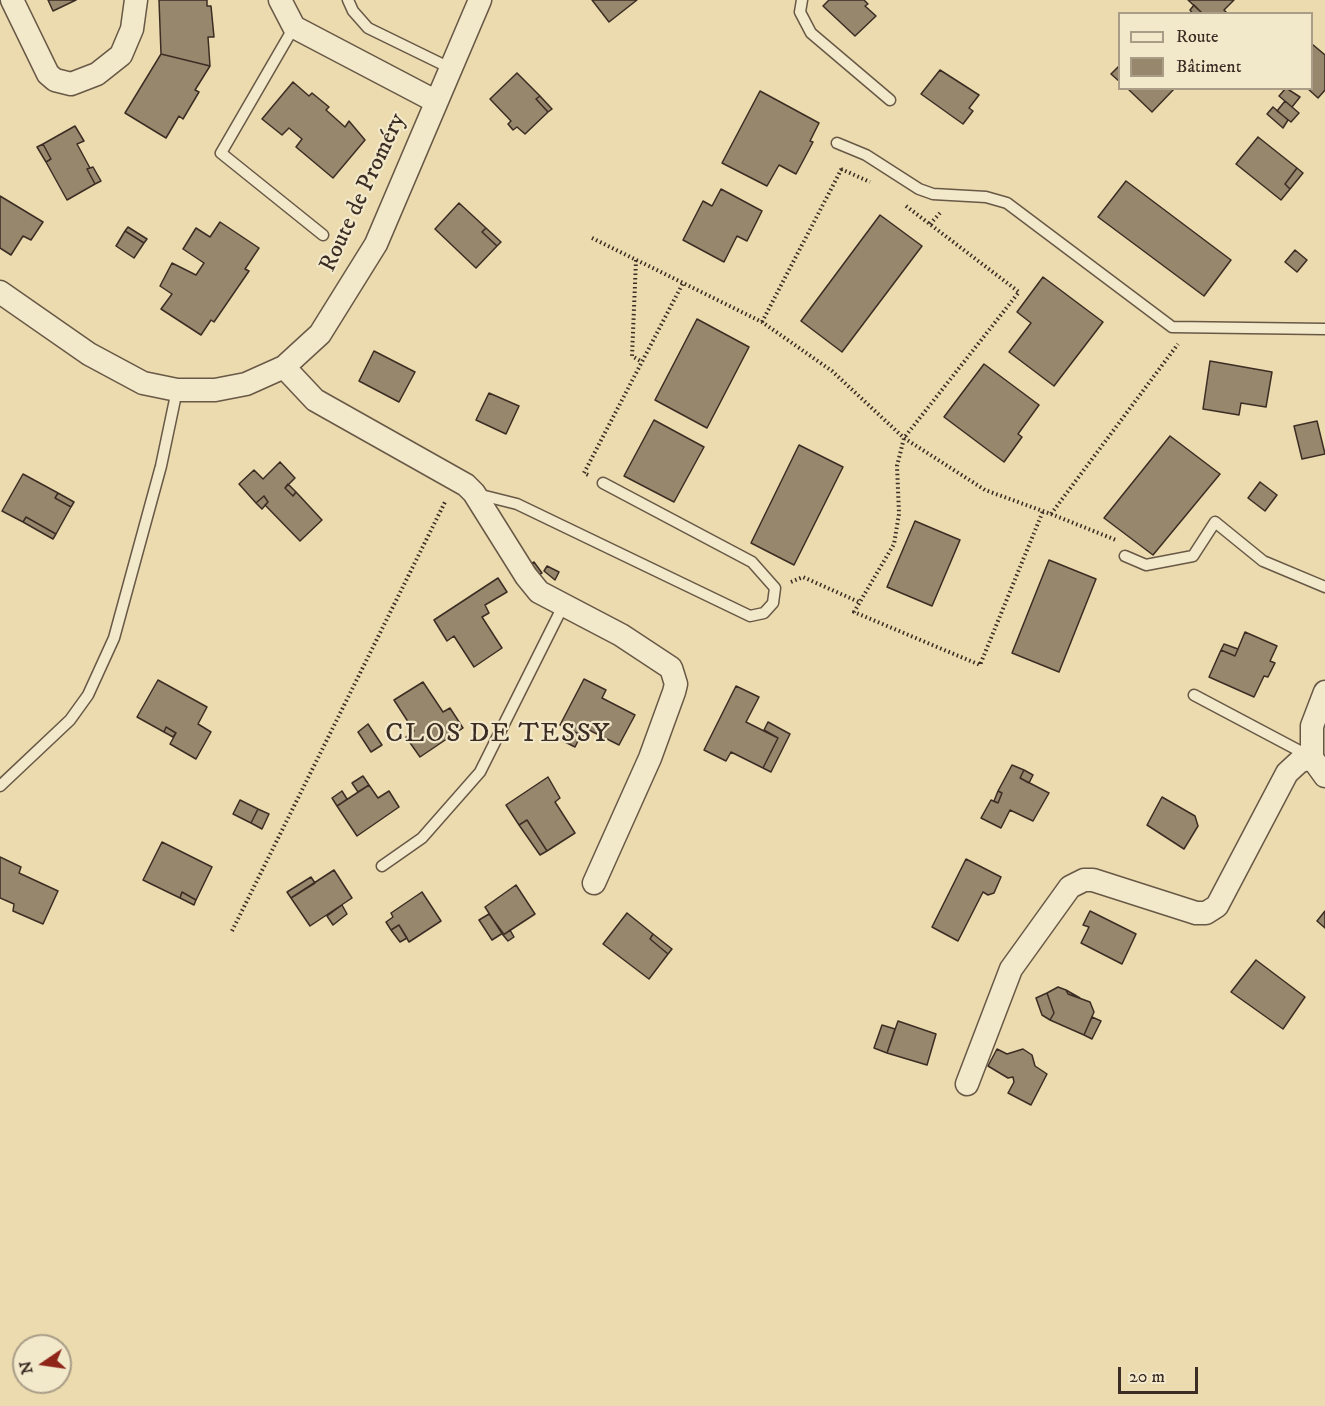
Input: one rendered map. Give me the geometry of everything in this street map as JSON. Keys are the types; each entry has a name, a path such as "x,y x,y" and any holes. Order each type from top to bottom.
{"street":[{"path":"12,0 48,74 55,80 70,84 97,74 121,55 130,38 136,0"},
{"path":"280,0 294,27 435,101"},
{"name":"Route de Proméry","path":"0,292 115,370 143,383 177,390 215,390 246,384 284,367 320,334 367,260 403,184 435,101 480,0"},
{"path":"284,367 315,400 457,478 474,493 533,586 563,606 666,662 675,675 676,684 650,758 594,883"},
{"path":"1325,692 1312,726 1310,739 1312,758 1325,776"},
{"path":"967,1084 1011,969 1070,887 1084,879 1093,880 1196,913 1212,911 1277,788 1287,773 1300,761 1312,758"}],"lane":[{"path":"348,0 353,11 368,28 450,68"},
{"path":"802,0 800,12 812,33 890,100"},
{"path":"294,27 221,153 323,235"},
{"path":"837,143 852,148 920,189 933,194 987,197 1007,203 1172,327 1325,329"},
{"path":"0,786 70,720 88,695 114,638 161,466 177,390"},
{"path":"474,493 517,504 750,616 764,613 773,603 775,588 752,562 603,483"},
{"path":"1125,556 1146,565 1193,556 1215,522 1263,561 1325,587"},
{"path":"382,866 422,838 446,814 480,772 563,606"},
{"path":"1194,695 1312,758"}],"path":[{"path":"762,322 852,148"},
{"path":"841,169 872,183"},
{"path":"898,200 1019,292 904,438 897,466 899,514 894,544 854,612 980,665 1043,512"},
{"path":"592,238 762,322 832,371 904,438 985,490 1115,537 1125,556"},
{"path":"636,260 632,356 642,362"},
{"path":"603,483 584,473 683,283"},
{"path":"1051,514 1191,327"},
{"path":"232,931 457,478"},
{"path":"775,588 803,577 859,602"}],"building":[{"path":"48,0 76,0 53,11"},
{"path":"159,0 207,0 207,6 211,6 214,37 208,37 210,66 161,54"},
{"path":"592,0 637,0 609,22"},
{"path":"829,0 864,0 868,4 865,6 876,16 855,36 823,6"},
{"path":"1188,0 1234,0 1224,10 1226,12 1201,12"},
{"path":"1194,5 1201,12 1192,12 1190,10"},
{"path":"1313,45 1325,55 1325,90 1318,98 1309,90 1313,90"},
{"path":"161,54 210,66 195,90 199,92 183,119 179,116 166,138 125,113"},
{"path":"1118,67 1118,80 1111,74"},
{"path":"940,70 979,95 969,108 973,111 963,124 921,94"},
{"path":"517,73 540,96 536,99 548,112 525,134 517,127 513,130 508,124 511,121 490,99"},
{"path":"293,82 309,96 312,93 329,107 326,110 345,127 349,121 365,140 333,178 296,147 302,139 289,128 282,135 262,119"},
{"path":"1129,90 1173,90 1152,112"},
{"path":"1284,90 1289,90 1300,97 1292,107 1279,96"},
{"path":"760,91 819,123 810,141 813,142 796,174 779,165 767,186 722,163"},
{"path":"540,96 552,109 548,112 536,99"},
{"path":"1285,101 1299,113 1291,122 1277,111"},
{"path":"1273,107 1288,120 1283,128 1267,114"},
{"path":"75,126 84,141 77,144 90,168 87,169 95,184 67,200 46,162 51,159 43,144"},
{"path":"1258,137 1297,168 1285,184 1290,189 1281,200 1236,164"},
{"path":"43,144 51,159 46,162 37,147"},
{"path":"93,167 101,181 95,184 87,169"},
{"path":"1297,168 1303,173 1290,189 1285,184"},
{"path":"1126,181 1231,260 1204,296 1098,217"},
{"path":"721,189 762,211 747,241 737,236 724,262 683,240 703,201 712,206"},
{"path":"0,196 43,222 31,240 23,236 11,255 0,248"},
{"path":"459,203 486,228 482,232 497,246 476,268 435,229"},
{"path":"880,215 922,246 842,352 801,321"},
{"path":"220,222 259,248 245,269 249,271 214,322 211,320 201,335 161,309 172,294 160,286 172,263 196,275 204,263 183,249 196,228 210,237"},
{"path":"128,227 147,239 144,243 125,231"},
{"path":"486,228 501,242 497,246 482,232"},
{"path":"125,231 144,243 134,258 116,246"},
{"path":"1295,250 1307,260 1297,272 1285,262"},
{"path":"1043,277 1103,322 1054,386 1009,352 1031,323 1017,312"},
{"path":"697,319 749,347 707,428 655,400"},
{"path":"374,351 415,372 399,402 359,381"},
{"path":"1210,361 1272,372 1266,407 1241,403 1239,415 1203,409"},
{"path":"984,364 1039,405 1018,434 1022,437 1004,462 944,417"},
{"path":"489,393 519,406 506,434 476,420"},
{"path":"654,420 704,447 674,502 624,476"},
{"path":"1317,421 1325,454 1302,459 1294,426"},
{"path":"1170,436 1220,474 1153,555 1104,518"},
{"path":"799,445 843,467 794,565 751,543"},
{"path":"280,462 295,478 285,488 293,496 296,492 322,520 300,541 265,505 268,502 264,496 256,503 239,484 254,470 263,479"},
{"path":"23,474 58,493 55,498 71,507 56,534 26,517 23,522 2,511"},
{"path":"1260,482 1277,495 1265,511 1248,498"},
{"path":"288,484 296,492 293,496 285,488"},
{"path":"58,493 74,502 71,507 55,498"},
{"path":"264,496 268,502 262,509 256,503"},
{"path":"26,517 56,534 53,539 23,522"},
{"path":"915,521 960,540 932,606 887,587"},
{"path":"1049,560 1096,579 1059,672 1012,653"},
{"path":"534,562 542,573 537,576 529,565"},
{"path":"547,566 559,572 555,580 544,571"},
{"path":"498,578 507,592 485,605 489,613 482,617 502,648 474,667 454,636 447,641 434,620"},
{"path":"1245,632 1277,646 1270,661 1275,663 1268,677 1264,676 1254,697 1209,677 1221,650 1235,656"},
{"path":"1224,644 1238,649 1235,656 1221,650"},
{"path":"584,679 606,690 602,698 635,715 619,745 587,729 583,736 560,725"},
{"path":"158,680 207,707 198,724 211,732 196,759 170,744 176,733 166,727 164,732 137,717"},
{"path":"423,682 443,712 450,708 463,728 420,757 406,737 414,731 394,700"},
{"path":"736,686 759,697 746,722 778,738 763,768 731,752 726,761 704,750"},
{"path":"768,722 790,734 771,772 763,768 778,738 764,730"},
{"path":"368,724 382,745 371,752 358,732"},
{"path":"166,727 176,733 173,737 164,732"},
{"path":"566,730 580,737 575,747 561,740"},
{"path":"1012,765 1024,770 1020,778 1049,793 1033,821 1010,810 1001,828 981,818 991,800 998,803 1002,793 998,791"},
{"path":"1024,770 1033,775 1029,783 1020,778"},
{"path":"363,776 369,785 358,792 352,783"},
{"path":"548,777 560,798 555,802 575,833 547,851 527,820 519,825 506,805"},
{"path":"369,785 378,798 389,791 399,807 357,836 337,806"},
{"path":"342,791 347,799 337,806 332,798"},
{"path":"998,791 1002,793 998,803 994,801"},
{"path":"1162,797 1195,816 1198,826 1184,849 1147,825"},
{"path":"240,800 258,809 251,823 233,814"},
{"path":"258,809 269,814 262,829 251,823"},
{"path":"527,820 547,851 540,855 519,825"},
{"path":"162,842 212,867 196,900 182,892 180,898 143,880"},
{"path":"0,857 21,867 19,873 58,891 43,924 13,911 14,904 0,898"},
{"path":"966,859 1001,877 994,893 988,895 983,892 958,941 932,927"},
{"path":"334,870 352,898 310,926 291,898"},
{"path":"311,877 315,883 291,898 287,892"},
{"path":"516,885 535,914 503,935 485,907"},
{"path":"182,892 196,900 194,905 180,898"},
{"path":"422,892 441,921 409,942 399,925 391,930 386,922 393,917 391,913"},
{"path":"342,905 347,914 333,925 327,916"},
{"path":"1090,911 1136,934 1122,964 1081,943 1089,927 1083,925"},
{"path":"1325,911 1325,928 1317,921"},
{"path":"627,913 653,934 650,939 668,954 649,979 603,944"},
{"path":"489,914 503,933 492,940 479,920"},
{"path":"399,925 407,938 400,942 391,930"},
{"path":"510,930 514,937 508,941 503,935"},
{"path":"653,934 672,949 668,954 650,939"},
{"path":"1256,960 1305,997 1283,1029 1231,992"},
{"path":"1058,987 1066,990 1068,994 1090,1002 1094,1012 1084,1035 1050,1020 1054,1013 1047,993"},
{"path":"1047,993 1054,1013 1050,1020 1042,1015 1036,998"},
{"path":"1092,1017 1101,1021 1092,1039 1084,1035"},
{"path":"898,1021 936,1034 927,1065 887,1053"},
{"path":"882,1025 895,1029 887,1053 874,1048"},
{"path":"997,1049 1007,1054 1023,1049 1032,1055 1035,1066 1047,1074 1031,1105 1008,1093 1014,1082 1013,1077 1008,1078 988,1066"}],"district":[{"name":"CLOS DE TESSY","path":"498,735"}]}
